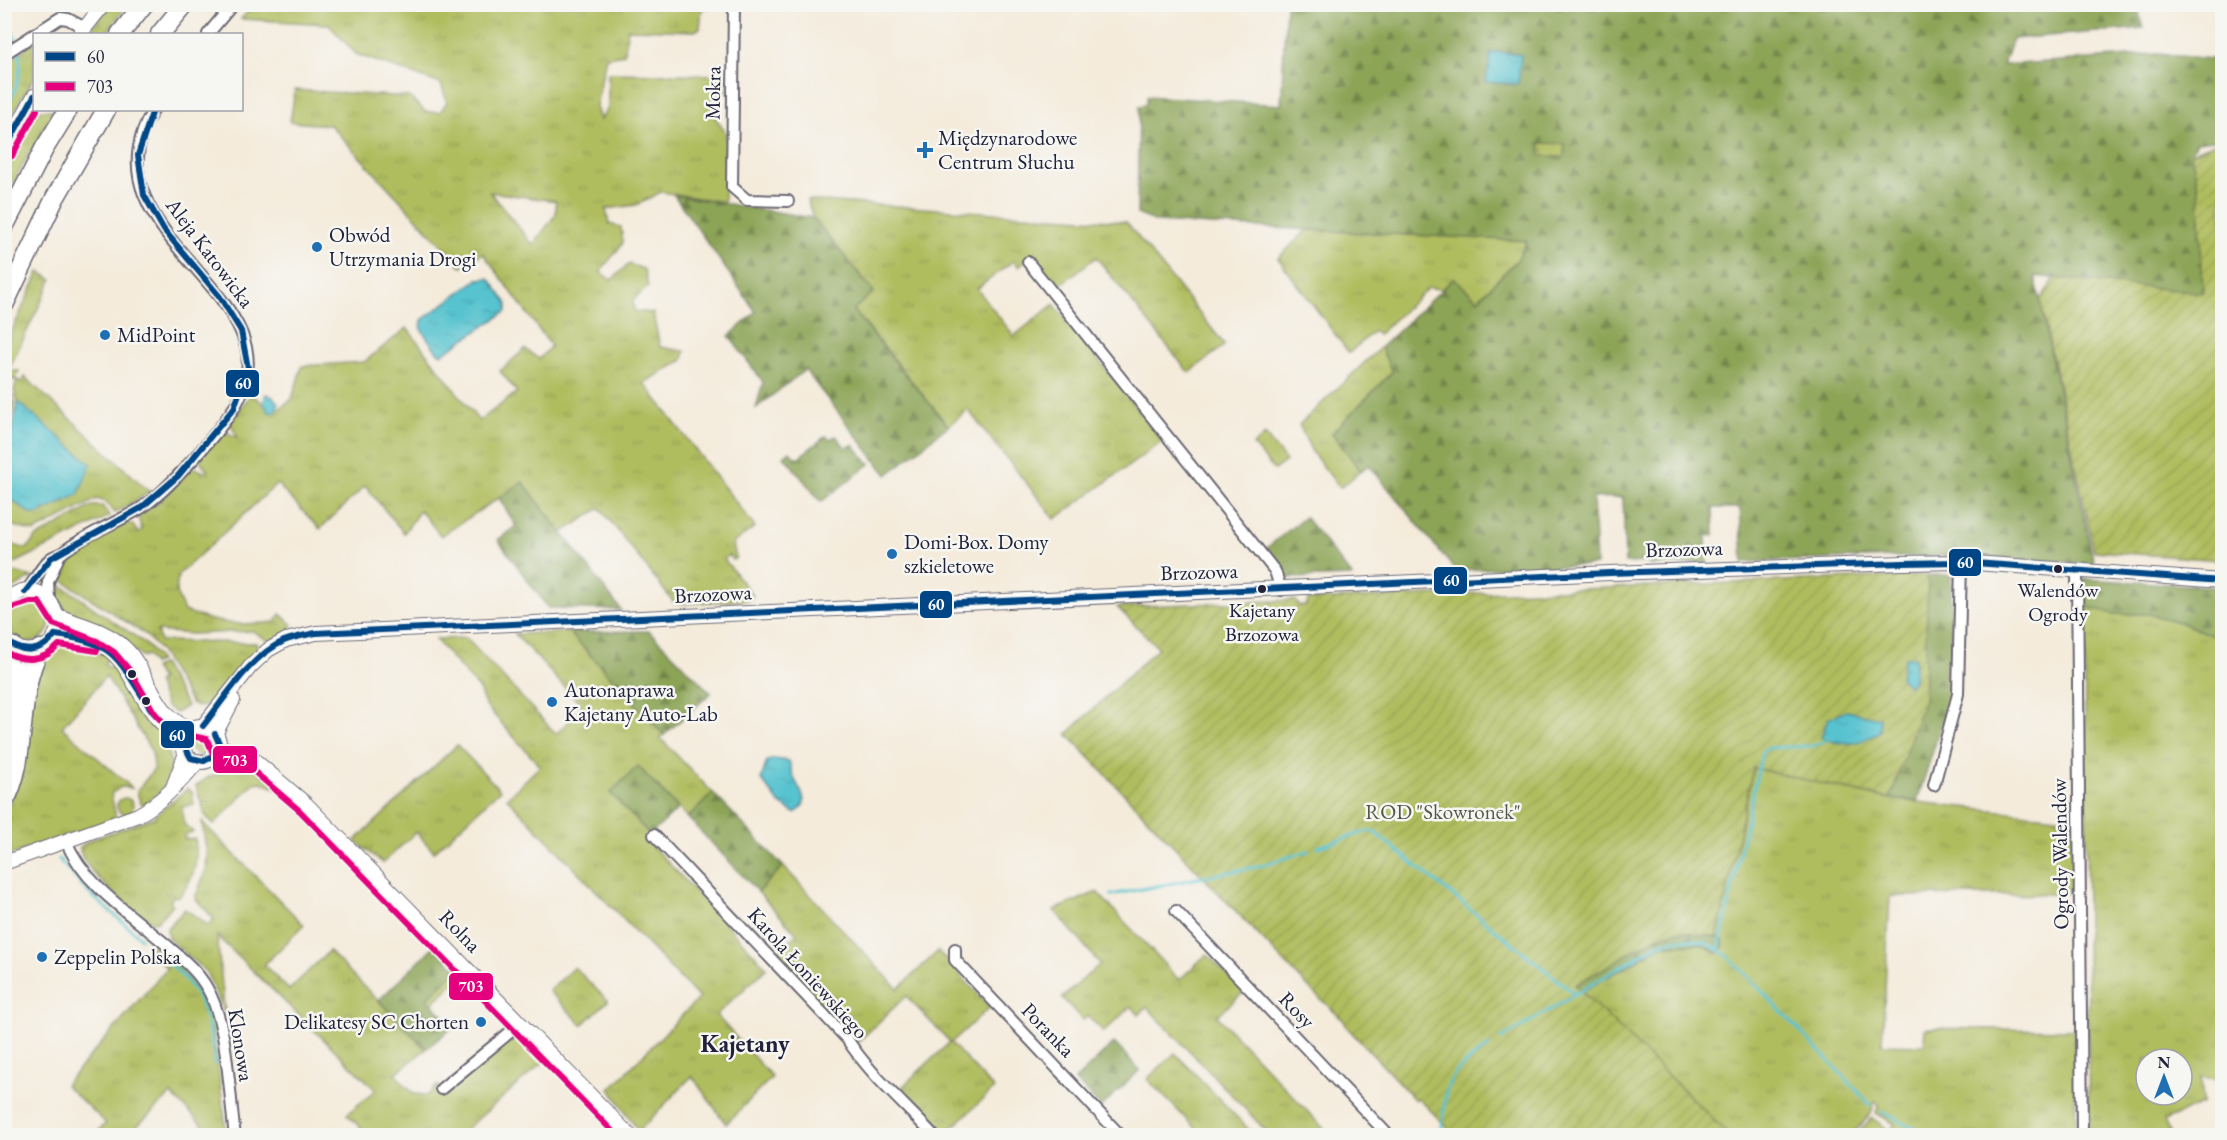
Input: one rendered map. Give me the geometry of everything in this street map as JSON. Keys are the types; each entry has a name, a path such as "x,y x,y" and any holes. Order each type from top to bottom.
{"highway":[{"path":"121,33 144,4"},
{"path":"161,33 185,4"},
{"path":"4,227 39,158 67,111"},
{"path":"4,305 54,198 105,111"},
{"path":"4,742 15,669 9,642"},
{"path":"4,802 14,774 28,682 40,649"}],"street":[{"path":"37,33 62,18 83,31 104,4"},
{"path":"209,33 233,4"},
{"name":"Mokra","path":"734,4 731,183 734,191 747,200 789,201"},
{"path":"7,52 33,36"},
{"path":"4,152 33,98"},
{"name":"Aleja Katowicka","path":"26,592 51,557 142,507 161,492 228,416 238,399 245,379 246,345 239,325 154,216 143,194 138,169 139,148 144,126 152,111"},
{"path":"1029,262 1275,571 1281,590"},
{"path":"9,642 27,651 40,649 55,635 58,616 49,599 48,582 60,554"},
{"path":"1934,785 1958,694 1961,562"},
{"name":"Brzozowa","path":"206,743 224,698 235,690 250,667 268,650 286,640 316,633 1738,568 1961,562 2223,580"},
{"name":"Ogrody Walendów","path":"2078,571 2082,1136"},
{"path":"5,602 26,592 38,593 49,599"},
{"name":"Rolna","path":"58,616 104,633 121,644 130,654 169,716 228,762 255,761 314,812 630,1136"},
{"name":"Rolna","path":"55,635 89,639 113,652 126,667 157,717 185,748 206,743"},
{"path":"173,787 185,748 206,743"},
{"path":"4,863 138,815 154,806 173,787 183,781 206,743"},
{"name":"Karola Łoniewskiego","path":"654,835 847,1039 856,1054 934,1136"},
{"name":"Klonowa","path":"66,841 74,860 89,878 182,958 208,989 219,1020 235,1136"},
{"name":"Rosy","path":"1176,911 1389,1136"},
{"name":"Poranka","path":"955,950 955,960 1121,1136"},
{"path":"441,1089 520,1023"}],"green space":[{"path":"110,5 128,5 106,33 88,33"},
{"path":"254,5 727,5 726,7 702,8 700,28 695,31 628,29 624,54 606,57 596,106 600,120 608,108 608,73 725,75 727,89 719,100 715,117 726,133 724,202 661,192 636,205 606,209 609,224 621,227 623,243 600,272 611,280 629,264 644,269 648,287 633,300 634,311 653,313 660,347 685,351 683,360 644,383 755,527 733,543 736,558 733,560 729,555 724,559 753,596 748,600 675,604 600,508 562,533 523,482 441,536 420,510 404,533 365,486 320,529 277,484 178,575 176,593 184,611 196,615 229,623 252,624 276,622 280,614 292,624 290,631 270,642 253,631 192,634 157,631 160,641 256,643 259,646 223,693 210,705 198,707 191,703 160,651 145,634 59,578 55,573 77,549 126,523 132,524 138,533 142,530 138,517 161,500 191,468 205,473 207,470 199,459 221,433 226,432 238,438 230,423 251,394 275,412 292,399 302,366 364,362 407,328 479,421 517,392 500,371 525,349 539,359 551,346 483,253 462,267 330,125 290,122 295,90 409,97 426,112 440,112 447,102 441,84 356,54 328,24 241,19","holes":["490,192 556,201 556,214 533,245"]},
{"path":"1286,5 2137,5 2143,28 2012,39 2003,65 2157,54 2222,60 2222,139 2197,142 2191,153 2199,191 2203,293 2035,276 2094,564 1958,555 1743,562 1740,508 1713,508 1714,535 1706,536 1707,563 1649,565 1649,562 1625,563 1623,497 1593,498 1596,565 1455,570 1369,465 1361,471 1332,433 1392,372 1381,347 1454,278 1478,300 1518,259 1527,241 1156,222 1137,214 1139,107 1147,103 1147,96 1281,105"},
{"path":"33,42 33,80 5,127 5,99 12,82 11,71 7,73 5,59 11,56 13,58"},
{"path":"33,109 33,111 53,111 5,197 5,165"},
{"path":"2222,140 2222,560 2094,551 2040,300 2055,278 2203,293 2199,191 2191,153"},
{"path":"1541,143 1565,144 1564,157 1540,156"},
{"path":"674,195 813,218 874,292 853,310 948,426 887,475 805,370 756,408 763,382 729,336 756,312"},
{"path":"807,200 1126,222 1225,345 1189,373 1096,257 1055,289 1037,263 1028,257 1019,267 1013,261 977,289 1014,336 1054,304 1163,441 1055,519 968,410 948,426 853,309 873,292 813,218"},
{"path":"1307,230 1527,240 1518,259 1477,300 1454,278 1443,289 1428,288 1378,335 1374,331 1349,353 1278,258"},
{"path":"39,272 52,279 8,371 19,371 15,380 11,379 9,387 15,404 5,442 5,346"},
{"path":"1381,347 1392,372 1332,433 1361,471 1340,488 1312,452 1299,425"},
{"path":"25,377 150,492 115,513 106,502 97,499 34,532 11,525 5,518 4,495 31,514 90,464 18,402 14,390 17,380 22,382"},
{"path":"1265,435 1286,461 1274,470 1253,445"},
{"path":"826,436 830,439 836,436 846,448 853,445 870,464 821,502 784,456 790,451 794,457 799,457"},
{"path":"523,482 621,610 548,608 498,540 516,526 499,498"},
{"path":"92,506 102,506 110,516 5,568 5,525 10,533 10,544 27,549 35,538"},
{"path":"1305,517 1352,576 1287,578 1264,550"},
{"path":"15,572 32,577 5,594 5,576"},
{"path":"1928,575 1951,575 1951,695 1917,801 1890,799 1924,699"},
{"name":"ROD \"Skowronek\"","path":"1928,575 1924,699 1890,799 1753,768 1717,937 1678,931 1657,937 1575,985 1729,1135 1446,1135 1447,1127 1418,1098 1415,1100 1344,1024 1345,1022 1308,987 1067,734 1158,648 1117,607 1295,600 1299,606 1306,606 1308,600"},
{"path":"2084,579 2222,587 2222,640 2183,623 2148,614 2114,614 2084,606"},
{"path":"52,583 72,592 133,634 160,661 153,664 147,655 143,657 75,617 63,608 55,596"},
{"path":"29,600 44,606 50,621 44,636 29,642 14,636 8,621 14,606"},
{"path":"2084,606 2114,614 2148,614 2183,623 2222,640 2222,1080 2201,1077 2203,1103 2164,1121 2170,1135 2089,1135"},
{"path":"649,631 711,693 664,735 569,632"},
{"path":"569,632 664,735 660,738 713,793 688,818 638,767 650,835 646,839 767,968 716,1015 772,1077 726,1124 692,1076 641,1129 641,1135 610,1089 699,998 507,798 540,766 485,705 479,689 435,639 466,638 556,734 583,707 515,634"},
{"path":"77,640 110,657 104,664 109,668 116,660 132,691 127,693 142,718 163,734 173,771 165,787 144,805 140,803 137,791 154,769 152,752 106,676 62,727 132,788 121,787 111,794 116,818 5,857 4,813 11,802 28,702 38,665 43,655 54,646"},
{"path":"162,664 187,706 176,713 166,706 157,682 161,680 154,668"},
{"path":"200,735 207,738 210,745 207,752 200,755 193,752 190,745 193,738"},
{"path":"457,745 500,790 434,852 416,832 383,863 355,841"},
{"path":"638,766 678,809 650,835 610,793"},
{"path":"237,767 256,770 278,787 277,789 261,782 254,783 214,825 205,815 196,786 207,778"},
{"path":"1753,768 1890,799 2074,819 2073,887 2065,894 1890,896 1882,1044 1924,1045 1925,1028 2074,1030 2076,1135 1894,1135 1889,1132 1895,1124 1876,1113 1879,1104 1875,1101 1871,1114 1851,1135 1729,1135 1581,992 1663,945 1700,944 1718,953 1723,947 1723,940 1717,937"},
{"path":"187,789 192,792 194,804 182,807 184,824 193,832 184,835 185,839 195,839 196,863 192,877 179,897 174,896 170,901 173,905 156,922 148,921 96,876 82,855 80,847 91,840 152,818"},
{"path":"713,793 783,866 758,892 688,818"},
{"path":"122,798 128,798 133,806 131,812 122,814 117,809 117,803"},
{"path":"202,822 304,925 264,965 289,990 329,951 426,1049 395,1074 414,1094 428,1095 438,1085 445,1094 513,1038 523,1039 545,1061 465,1130 470,1135 368,1135 347,1114 376,1090 217,936 225,1014 206,972 168,938 167,928 185,909 208,925 214,919 195,898 206,870 207,856"},
{"path":"783,866 898,989 938,951 990,1007 951,1043 994,1089 944,1135 900,1089 950,1042 906,996 857,1043 774,955 797,934 758,892"},
{"path":"1097,892 1179,980 1207,954 1244,992 1217,1016 1328,1133 1325,1135 1270,1135 1147,1007 1139,1015 1131,1006 1104,1032 1088,1016 1083,1020 1062,998 1100,964 1054,910"},
{"path":"1678,931 1717,937 1723,940 1723,947 1718,953 1700,944 1663,945 1581,992 1575,985 1657,937"},
{"path":"155,944 196,988 212,1022 227,1135 213,1135 171,1094 128,1135 94,1135 106,1123 65,1085 167,968 148,950"},
{"path":"434,946 457,969 427,999 454,1026 426,1049 379,1000"},
{"path":"574,967 608,1001 582,1025 549,991"},
{"path":"457,969 462,975 432,1004 427,999"},
{"path":"1114,1043 1140,1070 1101,1107 1075,1080"},
{"path":"1175,1053 1254,1135 1202,1135 1147,1079"},
{"path":"1872,1118 1886,1128 1879,1135 1855,1135"}],"water":[{"path":"1491,53 1521,55 1518,84 1486,82"},
{"path":"489,278 507,303 507,311 442,354 437,352 421,329 422,320 478,279"},
{"path":"266,394 278,403 273,413 269,412 263,403"},
{"path":"18,402 91,464 78,495 38,514 31,514 5,495 7,467 5,452 10,441"},
{"path":"1915,657 1914,681 1908,685 1900,677 1905,658"},
{"path":"1846,711 1880,718 1880,731 1851,743 1821,737 1828,719"},
{"path":"774,759 789,761 804,798 803,807 794,813 779,803 761,779 767,761"}],"waterway":[{"path":"10,4 10,24 16,43"},
{"path":"4,109 18,81 20,64 18,49"},
{"path":"1719,948 1762,752 1767,748 1813,746 1826,740"},
{"path":"1318,847 1368,831 1374,832 1574,993"},
{"path":"1111,895 1256,867 1308,851"},
{"path":"59,859 88,892 141,938"},
{"path":"1501,1039 1659,944 1688,939 1705,943 1730,958 1871,1105"},
{"path":"155,950 182,976 199,1000 209,1027 215,1064"},
{"path":"1441,1136 1450,1082 1462,1066 1489,1046"},
{"path":"1882,1112 1930,1136"}],"transit line":[{"name":"60","path":"4,151 33,98"},
{"name":"703","path":"12,156 36,111"},
{"name":"60","path":"25,592 51,558 141,508 178,476 234,408 248,368 241,331 220,297 164,230 144,195 138,155 153,111"},
{"name":"60","path":"203,726 239,679 260,657 284,641 316,633 1610,573 1903,563 1961,562 2222,581"},
{"name":"703","path":"8,609 30,602 39,602 53,624 97,641 114,652 131,672 154,712 167,728 177,733 207,739 213,754 243,762 300,811 617,1136"},
{"name":"60","path":"55,635 92,643 115,657 154,713 180,738 191,758 204,761 215,755 219,743 215,734"},
{"name":"60","path":"4,638 17,647 31,650 44,645 55,635"},
{"name":"703","path":"4,651 26,659 40,658 59,645 97,651"}],"place":[{"name":"Międzynarodowe Centrum Słuchu","path":"925,150"},
{"name":"Obwód Utrzymania Drogi","path":"317,247"},
{"name":"MidPoint","path":"105,335"},
{"name":"Domi-Box. Domy szkieletowe","path":"892,554"},
{"name":"Walendów Ogrody","path":"2058,569"},
{"name":"Kajetany Brzozowa","path":"1262,589"},
{"name":"Autonaprawa Kajetany Auto-Lab","path":"552,702"},
{"name":"Zeppelin Polska","path":"42,957"},
{"name":"Delikatesy SC Chorten","path":"481,1022"}],"district":[{"name":"Kajetany","path":"745,1044"}]}
